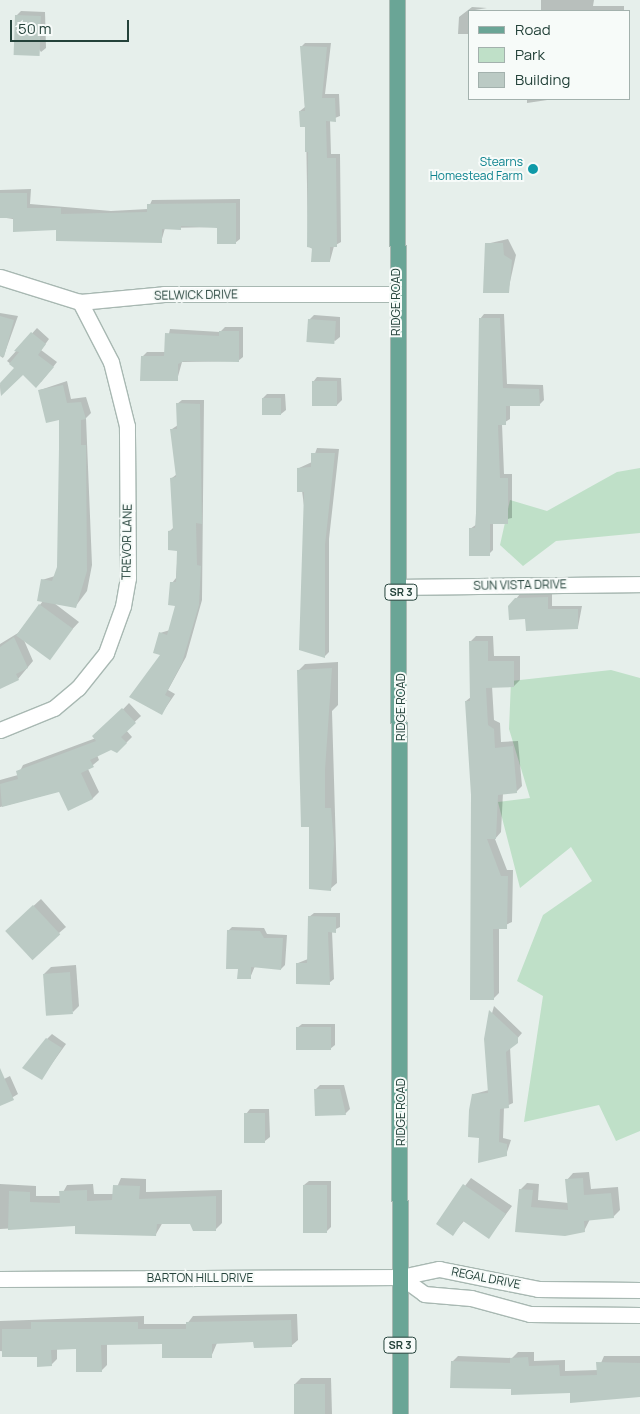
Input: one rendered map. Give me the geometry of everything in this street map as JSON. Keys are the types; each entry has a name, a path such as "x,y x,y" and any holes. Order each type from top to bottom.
{"main road":[{"name":"RIDGE ROAD","path":"397,0 396,294 400,587 400,1414"}],"street":[{"name":"SELWICK DRIVE","path":"0,277 80,302 164,294 396,294"},
{"name":"TREVOR LANE","path":"0,730 54,708 78,688 106,653 124,606 128,578 127,426 111,362 80,302"},
{"name":"SUN VISTA DRIVE","path":"400,587 640,584"},
{"name":"REGAL DRIVE","path":"401,1277 439,1269 538,1289 640,1290"},
{"name":"BARTON HILL DRIVE","path":"0,1279 401,1277"},
{"name":"REGAL DRIVE","path":"401,1277 424,1294 471,1298 530,1314 640,1315"},
{"path":"618,1290 619,1316"}],"green space":[{"path":"640,468 640,533 556,541 523,566 500,545 510,500 547,511 617,472"},
{"path":"611,670 640,678 640,1131 616,1141 599,1105 524,1122 543,996 517,981 543,915 592,881 571,847 520,888 498,802 530,798 509,729 511,681"}],"building":[{"path":"15,15 41,16 40,56 14,55"},
{"path":"300,46 327,47 322,98 335,98 336,122 326,121 327,158 336,158 337,247 330,247 330,262 311,262 312,248 307,247 308,152 305,152 305,127 300,127 299,111 305,111"},
{"path":"0,193 27,193 27,208 61,208 61,214 147,212 147,204 236,203 236,244 217,244 217,228 181,226 181,230 162,229 162,243 56,241 56,230 13,232 13,218 0,218"},
{"path":"485,243 503,243 504,255 512,260 509,293 483,293"},
{"path":"0,316 14,320 4,357 0,356"},
{"path":"479,318 500,318 503,388 539,389 540,406 506,406 506,425 498,425 500,478 508,478 508,524 490,524 490,556 469,556 469,528 475,528 476,513"},
{"path":"308,319 336,321 334,344 306,342"},
{"path":"219,331 239,331 239,362 184,361 178,364 178,381 140,381 141,356 164,356 165,333 219,336"},
{"path":"31,332 46,344 38,355 54,367 36,388 23,375 1,396 0,383 14,368 9,364 19,352 14,351"},
{"path":"312,381 337,381 337,406 312,406"},
{"path":"63,385 67,403 81,402 86,419 81,420 81,445 86,445 87,571 76,608 37,601 41,579 52,581 57,567 59,448 59,420 46,423 38,390"},
{"path":"262,398 281,398 281,415 262,415"},
{"path":"176,403 200,404 202,524 196,523 197,565 201,566 199,605 182,663 165,695 171,698 162,715 129,697 160,655 153,653 159,632 167,635 175,606 168,605 170,582 176,582 177,551 168,550 168,531 173,530 170,478 176,477 170,429 177,429"},
{"path":"311,453 335,453 325,545 325,658 299,650 304,492 297,492 297,468 311,467"},
{"path":"548,597 548,609 578,609 578,629 526,631 525,619 509,620 508,606 515,598"},
{"path":"39,604 73,629 50,660 16,636"},
{"path":"14,637 28,668 16,674 19,680 0,689 0,647"},
{"path":"469,641 488,641 488,661 514,661 514,687 486,688 488,725 494,729 495,748 513,746 517,793 498,795 496,839 487,839 501,876 508,876 507,929 493,929 494,1000 470,1000 471,795 465,701 470,701"},
{"path":"332,668 325,770 325,808 331,808 334,843 331,891 309,889 309,827 301,827 297,670"},
{"path":"122,708 136,723 121,737 127,743 117,753 111,750 90,760 94,767 81,773 93,799 68,811 59,792 2,807 0,784 18,779 16,771 96,741 92,736"},
{"path":"33,905 60,934 32,960 5,931"},
{"path":"308,916 336,917 336,933 328,932 330,985 296,984 296,963 307,963"},
{"path":"227,930 260,931 264,938 283,938 281,970 251,967 251,979 237,979 238,969 226,969"},
{"path":"70,972 73,1014 46,1016 43,974"},
{"path":"489,1010 518,1037 518,1043 506,1052 509,1108 500,1109 499,1142 507,1144 507,1156 478,1163 479,1138 468,1137 469,1110 472,1094 488,1093 484,1039"},
{"path":"296,1027 331,1027 331,1050 296,1050"},
{"path":"46,1038 62,1048 42,1080 22,1068"},
{"path":"0,1068 14,1100 0,1106"},
{"path":"314,1089 340,1089 346,1115 315,1116"},
{"path":"244,1113 265,1113 265,1143 244,1143"},
{"path":"583,1178 584,1195 611,1193 614,1218 584,1221 585,1232 565,1236 515,1232 519,1189 533,1190 531,1207 568,1210 565,1179"},
{"path":"463,1184 506,1214 489,1239 463,1221 453,1236 436,1224"},
{"path":"113,1185 140,1186 139,1199 216,1196 216,1231 193,1231 190,1224 157,1224 156,1236 75,1234 75,1226 8,1230 9,1191 30,1192 30,1202 60,1203 59,1191 87,1190 87,1201 112,1200"},
{"path":"303,1185 327,1185 327,1233 303,1233"},
{"path":"291,1320 292,1347 254,1348 253,1342 212,1344 212,1358 162,1358 162,1344 101,1345 102,1372 76,1372 76,1349 51,1350 52,1366 37,1367 37,1357 2,1357 2,1329 31,1329 31,1322 138,1322 138,1329 186,1329 186,1322"},
{"path":"528,1357 529,1366 559,1365 560,1376 597,1375 596,1362 640,1363 640,1397 570,1403 570,1393 511,1395 511,1389 450,1388 451,1361 510,1363 510,1358"},
{"path":"294,1384 325,1384 325,1414 294,1414"}],"place":[{"name":"Stearns Homestead Farm","path":"533,169"}]}
